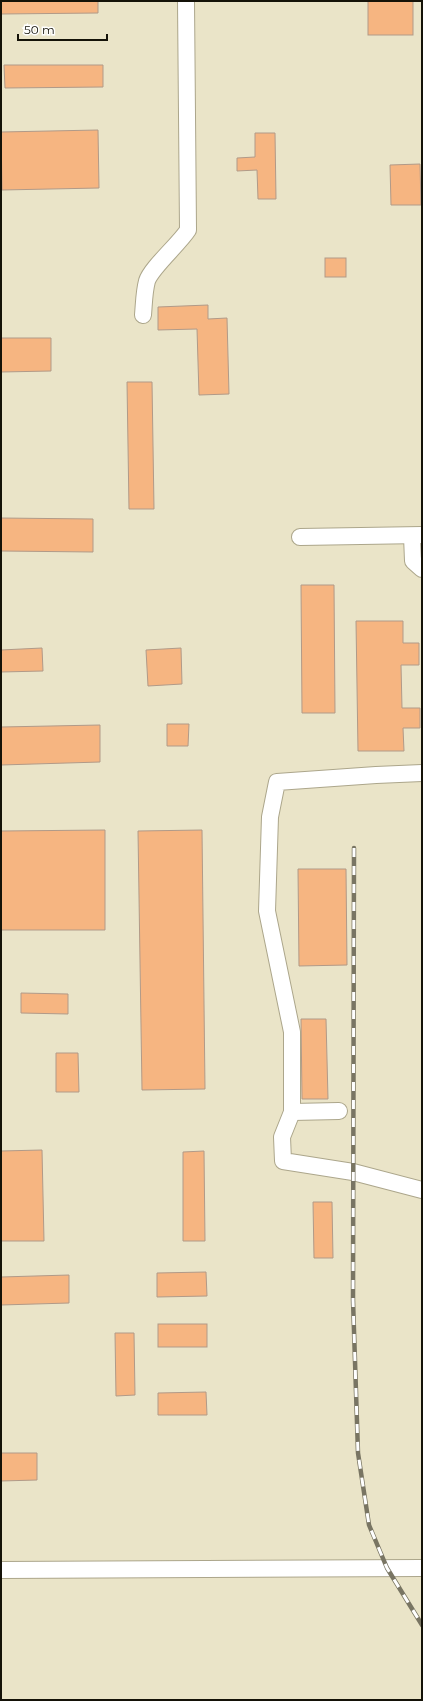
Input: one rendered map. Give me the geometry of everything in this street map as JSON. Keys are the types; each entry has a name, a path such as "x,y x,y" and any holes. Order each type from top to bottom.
{"street":[{"path":"143,315 148,280 163,259 181,241 188,230 186,1"},
{"path":"300,537 417,536 413,561 422,570"},
{"path":"422,774 376,775 277,782 270,817 268,911 292,1032 292,1112 282,1137 283,1161 353,1172 422,1190"},
{"path":"292,1112 339,1111"},
{"path":"1,1570 422,1568"}],"building":[{"path":"1,1 98,1 98,13 1,14"},
{"path":"368,1 413,1 413,35 368,35"},
{"path":"4,65 103,65 103,87 5,88"},
{"path":"98,130 99,188 2,190 1,132"},
{"path":"255,133 275,133 276,199 258,199 257,170 237,171 237,158 255,157"},
{"path":"420,164 421,205 391,205 390,165"},
{"path":"325,258 346,258 346,277 325,277"},
{"path":"208,305 208,319 227,318 229,394 199,395 197,329 158,330 158,307"},
{"path":"1,338 51,338 51,371 1,372"},
{"path":"127,382 152,382 154,509 129,509"},
{"path":"1,518 93,519 93,552 1,551"},
{"path":"301,585 334,585 335,713 302,713"},
{"path":"356,621 403,621 403,643 419,643 419,665 401,665 402,708 420,708 420,728 403,728 404,751 358,751"},
{"path":"42,648 43,671 1,672 1,650"},
{"path":"181,648 182,684 148,686 146,650"},
{"path":"167,724 189,724 188,746 167,746"},
{"path":"100,725 100,762 1,765 1,727"},
{"path":"105,830 105,930 1,930 1,831"},
{"path":"202,830 205,1089 142,1090 138,831"},
{"path":"298,869 346,869 347,965 299,966"},
{"path":"21,993 68,994 68,1014 21,1013"},
{"path":"301,1019 326,1019 328,1099 302,1099"},
{"path":"56,1053 78,1053 79,1092 56,1092"},
{"path":"42,1150 44,1241 1,1241 1,1151"},
{"path":"204,1151 205,1241 183,1241 183,1152"},
{"path":"313,1202 332,1202 333,1258 314,1258"},
{"path":"206,1272 207,1296 157,1297 157,1273"},
{"path":"69,1275 69,1303 1,1305 1,1277"},
{"path":"158,1324 207,1324 207,1347 158,1347"},
{"path":"115,1333 134,1333 135,1395 116,1396"},
{"path":"206,1392 207,1415 158,1415 158,1393"},
{"path":"1,1453 37,1453 37,1480 1,1481"}],"railway":[{"path":"354,848 353,1300 358,1453 369,1525 387,1568 422,1625"}]}
